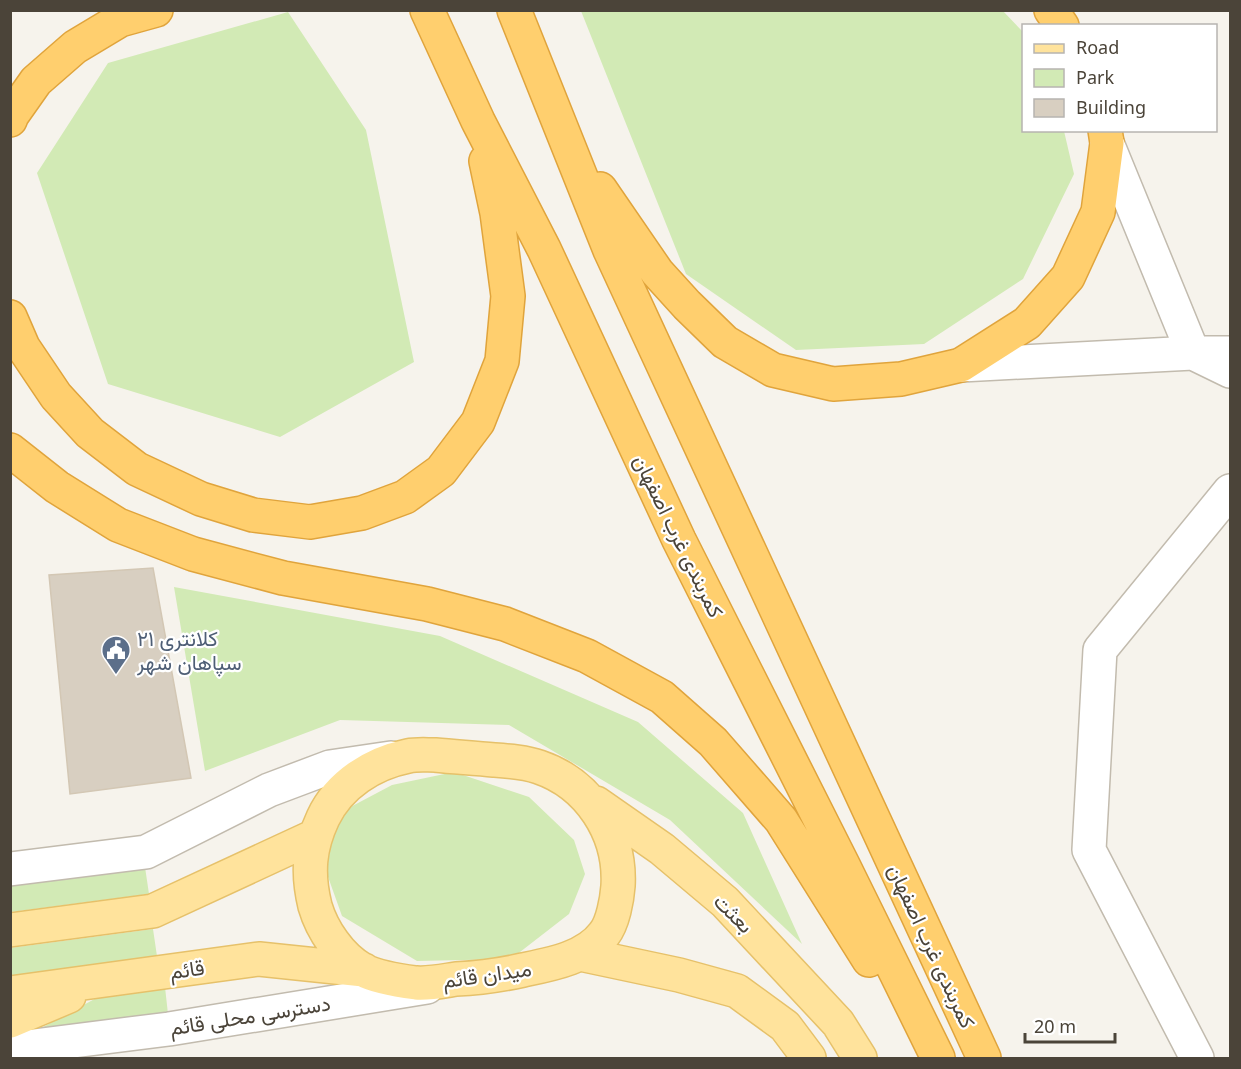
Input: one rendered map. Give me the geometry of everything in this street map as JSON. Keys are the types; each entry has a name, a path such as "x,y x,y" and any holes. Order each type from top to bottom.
{"highway":[{"path":"10,120 36,81 75,47 120,20 156,10"},
{"name":"کمربندی غرب اصفهان","path":"427,10 478,121 544,249 680,540 938,1059"},
{"name":"کمربندی غرب اصفهان","path":"514,10 610,250 984,1059"},
{"path":"1052,10 1061,24"},
{"path":"10,317 23,347 56,396 90,433 137,469 201,499 253,515 310,522 362,513 405,497 441,471 478,422 502,361 508,296 497,213 478,121"},
{"path":"565,140 657,272 725,342 773,370 833,384 901,379 961,365 1027,323 1068,277 1098,212 1106,137"},
{"path":"10,450 57,487 118,525 193,554 283,578 427,604 505,624 587,656 662,697 713,742 781,820 932,1059"}],"main road":[{"name":"میدان قائم","path":"435,755 513,762 538,766 562,777 582,793 599,813 611,836 618,862 618,887 613,913 605,933 580,954 548,964 488,977 417,983 390,979 364,970 346,957 329,936 317,913 311,888 310,870 315,836 326,812 342,791 362,774 385,762 410,756 435,755"},
{"name":"بعثت","path":"582,793 662,849 725,902 838,1023 860,1059"},
{"path":"10,930 153,911 315,836"},
{"path":"580,954 679,975 737,991 785,1026 809,1059"},
{"name":"قائم","path":"10,993 259,959 364,970"},
{"path":"10,1021 105,980"}],"street":[{"path":"1106,137 1193,352 1230,371"},
{"path":"961,365 1193,352 1230,353"},
{"path":"1197,1059 1089,850 1100,650 1230,491"},
{"path":"10,869 146,852 269,790 330,767 410,756"},
{"name":"دسترسی محلی قائم","path":"10,1049 103,1048 169,1029 488,977"}],"green space":[{"path":"581,11 1003,11 1022,31 1022,132 1064,132 1074,174 1023,279 924,344 796,350 686,274"},
{"path":"288,12 366,130 414,362 280,437 108,384 37,173 108,63"},
{"path":"174,587 440,636 638,722 743,813 802,944 670,820 509,725 340,720 205,771"},
{"path":"454,772 529,797 574,840 585,874 569,914 511,959 417,961 342,916 322,860 341,812 392,785"},
{"path":"145,867 149,894 11,912 10,884"},
{"path":"153,929 158,963 11,982 10,948"},
{"path":"165,987 168,1014 36,1031 100,996"}],"building":[{"name":"کلانتری ۲۱ سپاهان شهر","path":"153,568 191,778 70,794 49,575"}],"place":[{"name":"کلانتری ۲۱ سپاهان شهر","path":"116,676"}]}
